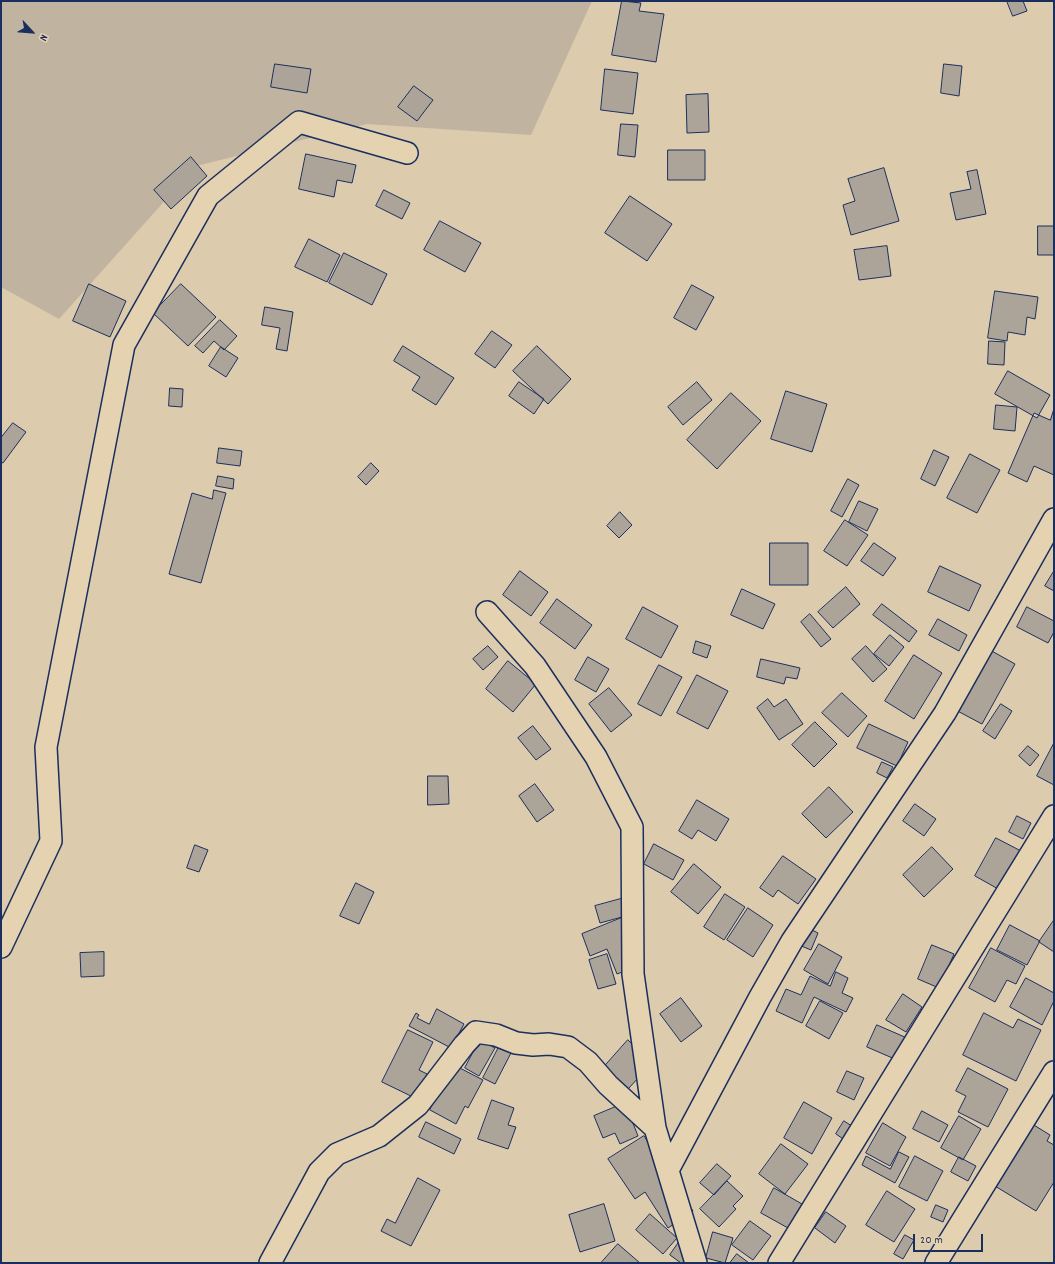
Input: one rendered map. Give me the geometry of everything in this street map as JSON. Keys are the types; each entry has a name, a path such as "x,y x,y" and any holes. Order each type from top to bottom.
{"street":[{"path":"1,947 51,841 46,747 124,345 208,196 299,122 407,153"},
{"path":"668,1170 760,997 792,941 944,713 1054,519"},
{"path":"487,612 535,666 596,757 632,827 633,974 656,1128 696,1263"},
{"path":"779,1263 1054,816"},
{"path":"270,1263 319,1172 337,1154 379,1136 418,1105 464,1045 476,1032 496,1035 516,1043 533,1045 549,1044 568,1047 588,1062 608,1085 656,1128"},
{"path":"936,1263 1054,1072"}],"shaded area":[{"path":"1,1 592,1 531,135 367,124 196,166 59,319 1,287"}],"building":[{"path":"622,1 641,3 639,11 664,14 656,62 612,55"},
{"path":"1007,1 1023,1 1027,11 1013,16"},
{"path":"275,64 311,69 307,93 271,87"},
{"path":"944,64 962,66 959,96 941,93"},
{"path":"605,69 638,73 633,114 601,110"},
{"path":"414,86 433,100 417,121 398,107"},
{"path":"708,94 709,132 687,133 686,95"},
{"path":"621,124 638,125 635,157 618,155"},
{"path":"668,150 705,150 705,180 668,180"},
{"path":"306,154 356,165 352,183 337,180 334,197 299,189"},
{"path":"191,157 207,176 171,209 154,190"},
{"path":"884,168 899,221 851,235 843,205 855,201 848,179"},
{"path":"977,170 986,214 956,220 950,193 971,189 967,172"},
{"path":"384,190 410,203 402,219 376,206"},
{"path":"630,196 672,224 647,261 605,233"},
{"path":"440,221 481,243 465,272 424,250"},
{"path":"1038,226 1054,226 1054,255 1038,255"},
{"path":"309,239 340,255 327,282 295,267"},
{"path":"887,246 891,276 859,280 854,250"},
{"path":"344,253 387,274 372,305 329,283"},
{"path":"89,284 126,301 110,337 73,321"},
{"path":"181,284 216,317 188,346 153,313"},
{"path":"692,285 714,297 696,330 674,318"},
{"path":"995,291 1038,297 1035,319 1027,317 1025,335 1008,332 1007,341 988,338"},
{"path":"265,307 293,312 287,351 276,349 280,328 262,325"},
{"path":"220,320 237,336 224,350 214,341 203,353 195,346"},
{"path":"492,331 512,345 495,368 475,354"},
{"path":"989,341 1005,342 1004,365 988,364"},
{"path":"403,346 454,378 436,405 412,390 420,377 394,361"},
{"path":"537,346 571,379 548,404 513,371"},
{"path":"221,347 238,358 226,377 209,366"},
{"path":"1008,371 1050,395 1037,418 995,394"},
{"path":"519,382 544,399 534,414 509,396"},
{"path":"697,382 712,400 683,425 668,407"},
{"path":"170,388 183,389 182,407 169,406"},
{"path":"786,391 827,404 812,452 771,439"},
{"path":"731,393 761,421 717,469 687,440"},
{"path":"996,405 1017,407 1015,431 994,429"},
{"path":"1054,409 1054,475 1034,466 1027,482 1008,473 1034,413 1050,420"},
{"path":"13,423 26,432 3,463 1,462 1,438"},
{"path":"219,448 242,451 240,466 217,463"},
{"path":"934,450 949,457 935,486 921,479"},
{"path":"970,454 1000,470 977,513 947,498"},
{"path":"371,463 379,471 366,485 358,477"},
{"path":"218,476 234,479 233,489 216,486"},
{"path":"848,479 859,485 842,517 831,511"},
{"path":"214,490 226,493 201,583 169,574 192,493 212,499"},
{"path":"859,501 878,509 867,531 849,522"},
{"path":"620,512 632,525 619,538 607,526"},
{"path":"845,520 868,535 847,566 824,551"},
{"path":"770,543 808,543 808,585 770,585"},
{"path":"874,543 896,558 883,576 861,561"},
{"path":"940,566 981,585 969,611 928,592"},
{"path":"520,571 548,592 531,616 503,595"},
{"path":"1054,571 1054,591 1045,586"},
{"path":"846,587 860,604 833,628 818,612"},
{"path":"742,589 775,604 763,629 731,615"},
{"path":"557,599 592,625 575,649 540,623"},
{"path":"882,604 917,631 909,642 873,615"},
{"path":"643,607 678,626 661,658 626,639"},
{"path":"1027,607 1054,621 1054,632 1048,643 1017,627"},
{"path":"810,614 831,639 821,647 801,622"},
{"path":"938,619 967,635 959,651 929,635"},
{"path":"890,635 904,647 889,666 874,654"},
{"path":"696,641 711,646 707,658 693,653"},
{"path":"488,646 498,657 483,670 473,659"},
{"path":"866,646 887,669 873,682 852,659"},
{"path":"990,650 1015,664 982,724 950,707"},
{"path":"914,655 942,673 914,719 885,701"},
{"path":"588,657 609,669 596,692 575,680"},
{"path":"761,659 800,668 797,679 786,677 784,684 757,677"},
{"path":"508,661 536,684 513,712 486,689"},
{"path":"659,665 682,677 661,716 638,704"},
{"path":"697,675 728,691 708,729 677,713"},
{"path":"609,688 632,715 611,732 589,704"},
{"path":"842,693 867,716 848,737 822,713"},
{"path":"768,699 774,707 786,699 803,724 779,740 757,708"},
{"path":"1001,704 1012,711 995,739 983,731"},
{"path":"815,722 837,744 814,767 792,745"},
{"path":"869,724 908,742 897,766 857,748"},
{"path":"533,726 551,749 536,760 518,738"},
{"path":"1054,743 1054,785 1037,776"},
{"path":"1028,746 1039,755 1030,766 1019,756"},
{"path":"882,762 893,767 887,778 877,773"},
{"path":"428,776 448,776 449,804 428,805"},
{"path":"535,784 554,810 537,822 519,796"},
{"path":"829,787 853,812 826,838 802,814"},
{"path":"697,800 729,819 716,841 698,830 692,839 679,831"},
{"path":"915,804 936,819 924,836 903,821"},
{"path":"1017,816 1031,823 1023,839 1009,832"},
{"path":"996,838 1021,851 1000,890 975,876"},
{"path":"654,844 684,860 673,880 644,864"},
{"path":"195,845 208,850 199,872 187,868"},
{"path":"932,847 953,869 924,897 903,875"},
{"path":"783,856 816,879 798,904 778,890 773,897 760,888"},
{"path":"694,864 721,887 698,914 671,892"},
{"path":"356,883 374,892 359,924 340,916"},
{"path":"725,894 745,907 724,940 704,927"},
{"path":"628,897 633,914 600,923 595,906"},
{"path":"748,908 773,925 753,957 727,940"},
{"path":"624,917 643,964 617,974 607,949 590,956 582,934"},
{"path":"1054,920 1054,952 1039,942"},
{"path":"1010,925 1040,941 1027,965 997,950"},
{"path":"806,927 818,933 811,950 799,945"},
{"path":"819,944 842,957 828,984 804,970"},
{"path":"932,945 954,954 939,988 918,979"},
{"path":"991,948 1025,966 1016,984 1007,980 995,1002 969,988"},
{"path":"104,952 104,976 81,977 80,953"},
{"path":"607,954 616,984 598,989 589,960"},
{"path":"836,972 848,978 842,993 853,998 846,1012 814,997 802,1023 776,1011 786,989 801,995 810,976 830,986"},
{"path":"1026,978 1054,993 1054,1001 1042,1025 1010,1007"},
{"path":"903,994 922,1007 906,1032 886,1020"},
{"path":"681,998 702,1026 681,1042 660,1014"},
{"path":"820,1001 843,1013 829,1039 806,1026"},
{"path":"437,1009 464,1024 451,1048 409,1026 416,1013 419,1015 417,1018 429,1024"},
{"path":"984,1013 1013,1028 1018,1019 1041,1030 1016,1081 963,1055"},
{"path":"877,1025 907,1038 897,1060 867,1047"},
{"path":"408,1030 433,1042 419,1070 427,1074 415,1098 382,1082"},
{"path":"480,1040 495,1048 479,1076 465,1068"},
{"path":"628,1040 652,1063 628,1089 604,1067"},
{"path":"500,1045 512,1051 495,1084 483,1078"},
{"path":"454,1065 483,1080 468,1108 465,1106 456,1124 430,1110"},
{"path":"968,1068 1008,1089 988,1127 958,1112 966,1096 956,1091"},
{"path":"847,1071 864,1078 854,1100 837,1092"},
{"path":"492,1100 514,1108 508,1125 516,1127 508,1149 478,1139"},
{"path":"804,1102 832,1118 812,1154 784,1138"},
{"path":"625,1103 638,1136 620,1144 615,1133 603,1138 594,1116"},
{"path":"922,1111 948,1125 939,1142 913,1129"},
{"path":"959,1116 981,1129 963,1160 941,1148"},
{"path":"844,1121 855,1128 846,1141 836,1134"},
{"path":"426,1122 461,1139 454,1154 419,1137"},
{"path":"1029,1122 1050,1135 1047,1141 1054,1145 1054,1182 1036,1211 990,1183"},
{"path":"883,1123 906,1137 890,1166 866,1153"},
{"path":"644,1136 693,1211 668,1228 645,1192 635,1199 608,1159"},
{"path":"781,1144 808,1164 785,1194 759,1174"},
{"path":"899,1152 909,1157 895,1183 862,1165 866,1156 890,1169"},
{"path":"915,1156 943,1171 927,1201 899,1187"},
{"path":"959,1157 976,1166 968,1181 951,1172"},
{"path":"717,1164 731,1176 714,1195 700,1183"},
{"path":"418,1178 440,1190 411,1246 381,1231 387,1219 395,1223"},
{"path":"727,1181 743,1196 733,1206 736,1209 719,1227 700,1209"},
{"path":"774,1188 802,1204 788,1228 761,1213"},
{"path":"887,1191 915,1209 894,1242 866,1225"},
{"path":"604,1204 615,1241 580,1252 569,1215"},
{"path":"936,1205 948,1210 943,1222 931,1217"},
{"path":"826,1212 846,1226 835,1243 815,1228"},
{"path":"650,1214 677,1238 663,1254 636,1230"},
{"path":"750,1221 771,1236 753,1260 732,1245"},
{"path":"713,1232 733,1238 725,1263 706,1258"},
{"path":"905,1235 914,1240 903,1259 894,1254"},
{"path":"679,1242 689,1263 681,1263 670,1255"},
{"path":"618,1244 640,1263 601,1263"},
{"path":"737,1254 749,1263 730,1263"}]}
